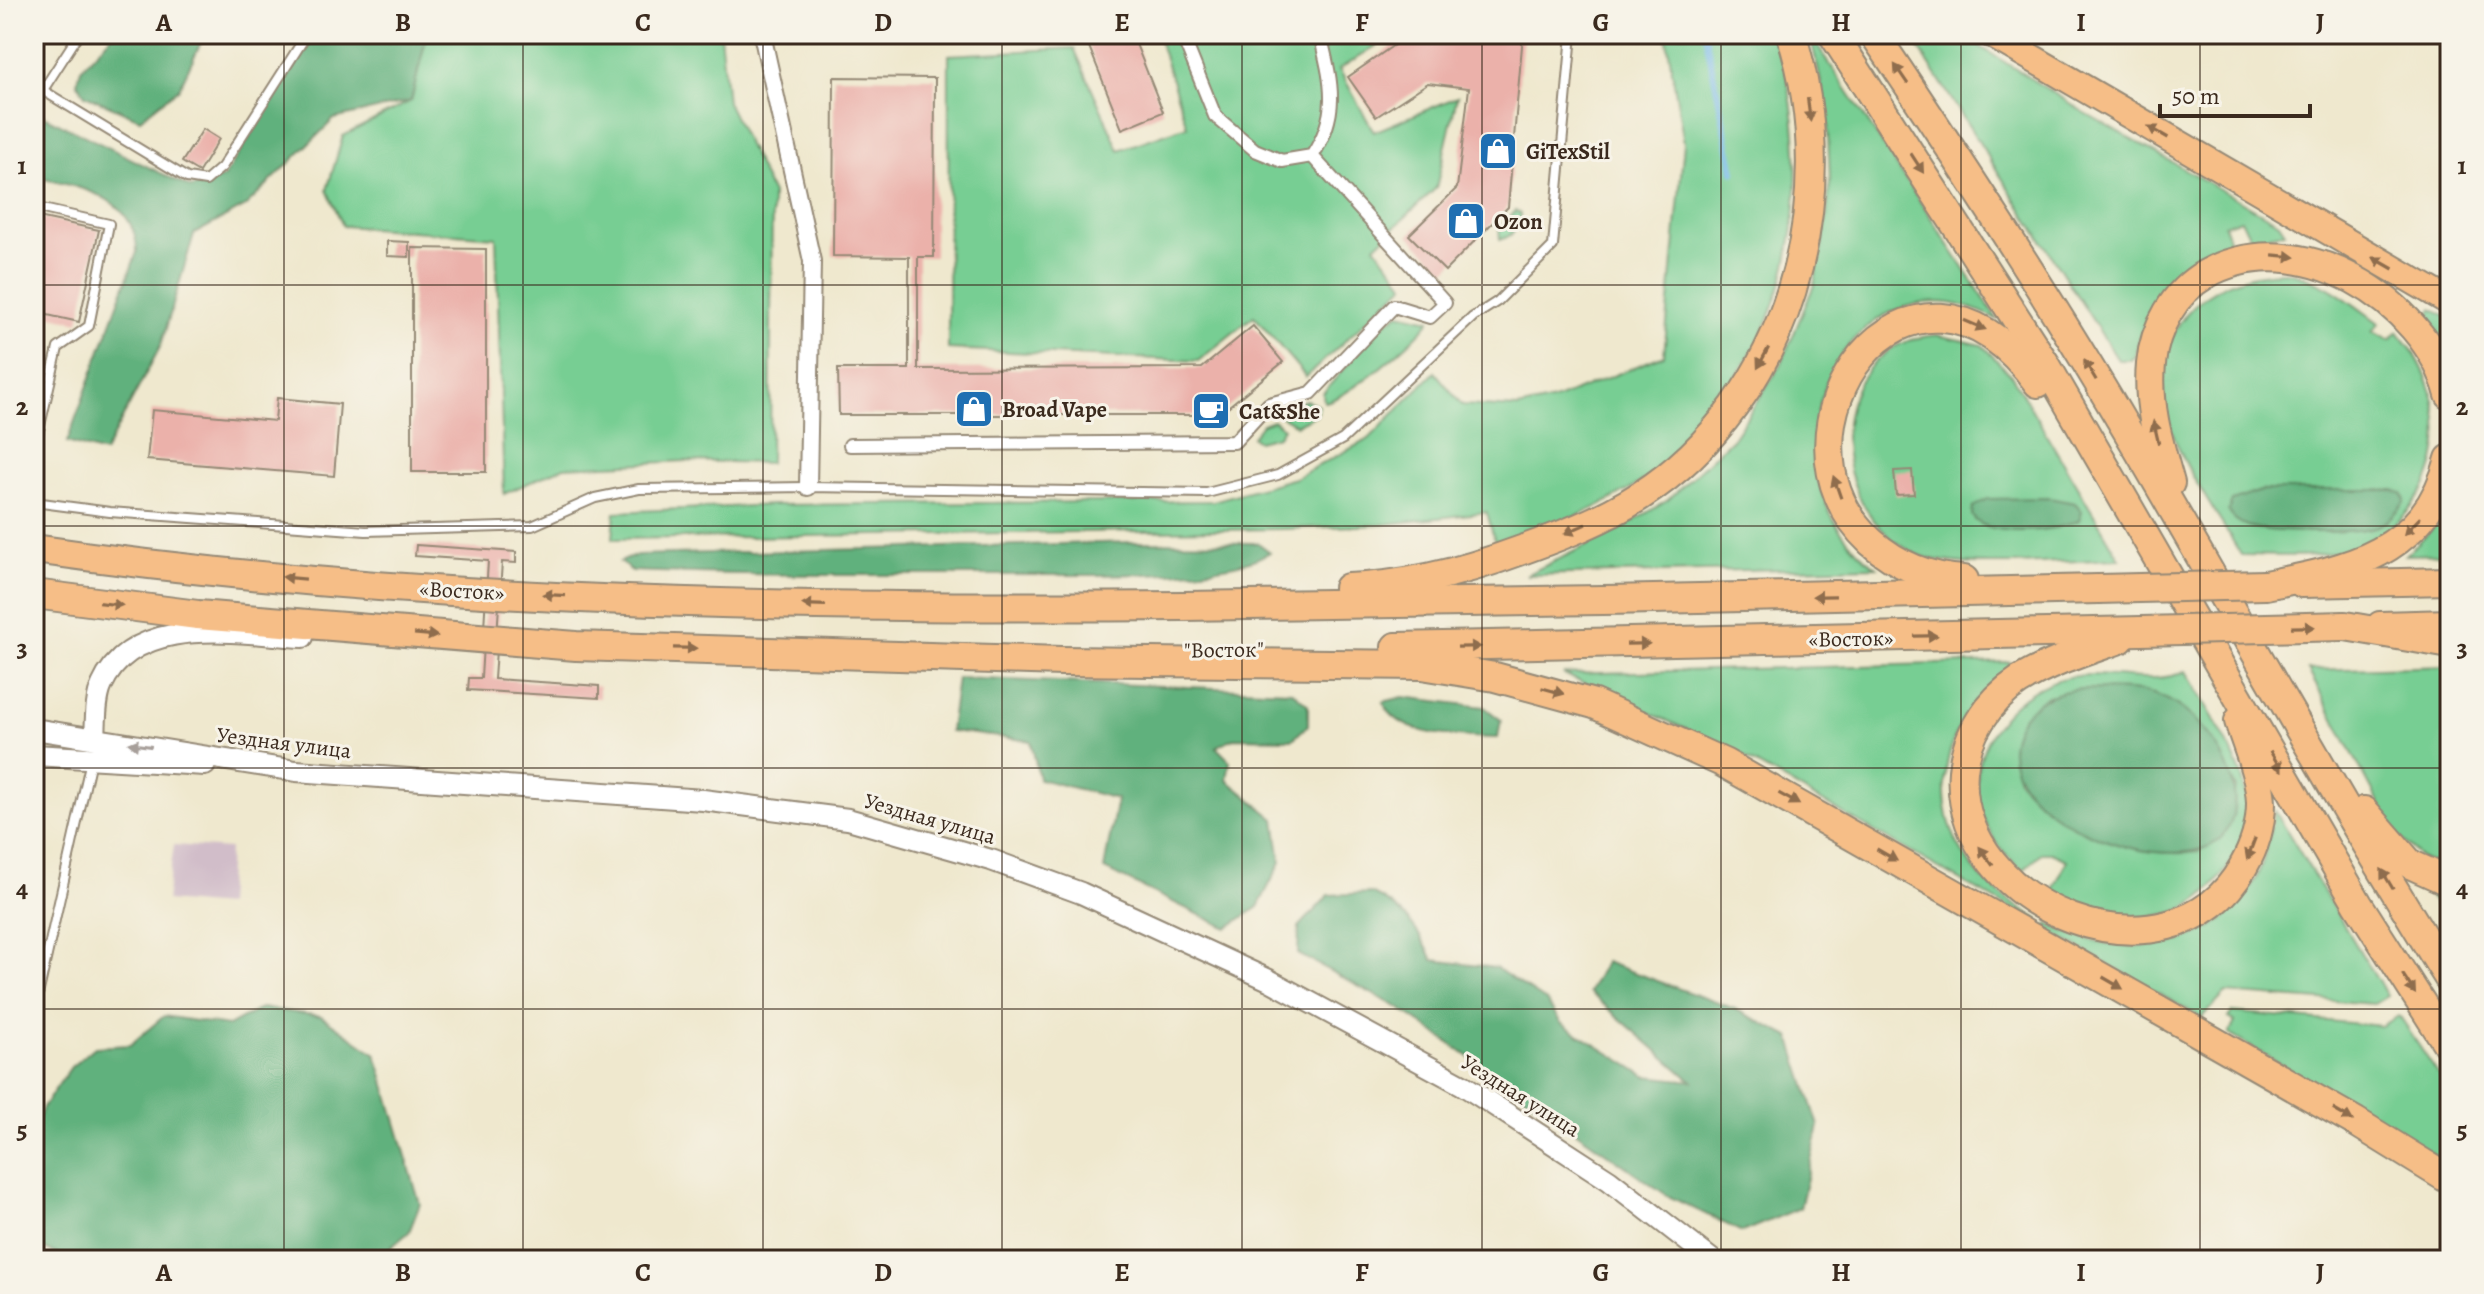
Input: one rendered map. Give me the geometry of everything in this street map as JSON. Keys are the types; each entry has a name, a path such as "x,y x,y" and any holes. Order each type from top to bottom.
{"highway":[{"path":"892,608 1085,596 1378,585 1494,560 1560,537 1642,495 1685,460 1730,411 1761,362 1794,286 1803,252 1813,175 1807,91 1791,34"},
{"path":"1833,34 2046,365 2358,904 2450,1048"},
{"path":"1874,34 1999,221 2129,433 2185,534 2447,975"},
{"path":"2185,534 2154,427 2150,382 2156,339 2168,312 2186,288 2228,263 2261,256 2291,256 2336,272 2394,309 2429,344 2450,395"},
{"path":"2098,589 1959,580 1929,574 1879,549 1854,522 1832,475 1830,443 1833,414 1843,386 1856,364 1872,344 1899,326 1925,318 1951,318 1981,327 1998,338 2026,367 2140,523"},
{"path":"892,608 1539,603 2265,585 2338,571 2385,550 2423,515 2444,480 2450,459"},
{"name":"«Восток»","path":"34,549 200,571 415,588 892,608"},
{"path":"34,594 198,615 576,646 888,653 1062,661 1422,665 1495,677 1594,704 1751,778 2356,1122 2450,1180"},
{"name":"«Восток»","path":"1560,646 2345,626 2450,644"},
{"path":"2141,631 2062,660 2019,682 1984,714 1968,747 1963,766 1963,804 1977,842 1999,873 2045,904 2094,926 2131,932 2153,931 2195,917 2211,906 2238,876 2255,842 2261,803 2254,769 2222,667"},
{"name":"\"Восток\"","path":"888,653 1560,646"},
{"path":"2305,738 2396,851 2421,872 2450,882"}],"main road":[{"path":"1991,34 2037,64 2450,302"},
{"path":"2265,585 2450,581"},
{"path":"2345,626 2450,623"}],"street":[{"path":"762,34 812,261 808,487"},
{"path":"1182,34 1215,116 1255,150 1282,161 1312,156 1325,136 1333,93 1320,34"},
{"path":"850,445 1234,442 1269,404 1311,393 1394,306 1430,317 1445,303 1312,156"},
{"path":"93,748 100,688 108,673 129,653 161,636 192,632 303,637 368,631"},
{"name":"Уездная улица","path":"34,729 93,748 241,764 732,804 848,819 991,860 1081,893 1269,980 1463,1085 1609,1180 1712,1260"},
{"name":"Уездная улица","path":"34,755 93,748"}],"lane":[{"path":"43,90 79,34"},
{"path":"34,85 187,178 206,181 222,167 307,34"},
{"path":"34,502 110,512 366,531 532,526 595,498 639,489 808,487 1207,493 1278,475 1343,439 1473,317 1498,301 1553,246 1572,34"},
{"path":"34,207 109,224 89,326 58,348 34,452"},
{"path":"34,1013 93,748"}],"shaded area":[{"path":"174,845 229,849 226,906 166,901"}],"green space":[{"path":"113,34 205,34 179,88 140,119 85,95 77,82 81,69"},
{"path":"316,34 427,34 411,101 334,119 246,206 194,234 161,345 104,453 67,442 137,252 134,233 127,218 116,206 86,190 34,177 34,111 191,188 223,178"},
{"path":"427,34 720,34 727,102 772,194 770,463 686,461 564,467 504,494 496,237 343,226 327,190 343,136 411,101"},
{"path":"1157,34 1395,34 1339,69 1374,132 1457,97 1436,188 1375,246 1405,285 1306,377 1254,316 1198,361 948,349 949,55 1074,48 1119,150 1187,126"},
{"path":"1666,34 1776,34 1792,107 1796,144 1794,219 1788,256 1765,327 1719,403 1685,445 1660,469 1592,509 1496,546 1487,512 1380,525 1282,529 613,539 615,512 772,505 1213,501 1295,478 1369,439 1435,372 1462,405 1518,408 1554,400 1664,355 1684,143"},
{"path":"1810,34 1998,320 1944,303 1897,310 1858,335 1830,375 1816,423 1817,474 1836,524 1876,567 1526,575 1619,530 1668,500 1733,438 1781,365 1814,285 1825,232 1830,182 1827,109"},
{"path":"1910,34 1960,34 2082,111 2279,223 2285,232 2250,238 2241,219 2224,225 2232,246 2195,263 2167,287 2147,317 2135,356 2131,360 2118,360"},
{"path":"1515,211 1520,213 1517,226 1512,233 1500,239 1499,228"},
{"path":"2286,272 2312,280 2347,299 2379,323 2372,332 2390,340 2398,332 2418,360 2431,390 2437,421 2436,451 2428,480 2412,507 2388,529 2357,546 2315,555 2241,555 2189,469 2172,433 2163,384 2165,357 2174,333 2188,312 2207,295 2230,283 2256,275"},
{"path":"2433,309 2450,319 2450,354 2427,319"},
{"path":"1399,313 1430,320 1380,367 1348,391 1324,402 1323,393 1379,328"},
{"path":"1937,335 1982,345 2012,376 2120,559 2017,564 1961,563 1919,555 1886,534 1863,504 1850,469 1846,432 1853,397 1870,367 1898,345"},
{"path":"1306,400 1319,405 1317,414 1296,425 1279,415 1282,408"},
{"path":"1273,420 1283,428 1278,436 1258,441 1252,437 1262,424"},
{"path":"2263,490 2394,490 2403,494 2405,501 2393,516 2378,526 2332,532 2259,529 2241,523 2228,511 2232,501"},
{"path":"2049,498 2075,503 2082,511 2079,520 2056,528 2022,531 1990,528 1972,515 1973,507 1987,499"},
{"path":"2450,503 2450,554 2406,555 2431,530"},
{"path":"1136,542 1258,543 1270,552 1220,568 1112,575 680,573 632,571 620,562 637,555"},
{"path":"2010,662 2010,669 1989,686 1959,728 1945,779 1946,805 1952,831 1971,865 1996,892 2038,919 2036,923 1726,747 1563,674"},
{"path":"2450,666 2450,870 2422,859 2395,833 2308,670"},
{"path":"2186,671 2237,765 2247,798 2244,833 2227,868 2202,897 2187,907 2150,917 2109,915 2053,890 2067,860 2051,853 2041,853 2023,871 2002,850 1987,826 1978,799 1978,770 1983,751 2003,717 2017,703 2051,683 2090,675 2151,678","holes":["2081,689 2155,694 2206,734 2236,788 2199,852 2150,851 2099,837 2053,812 2017,778 2022,718 2048,696"]},
{"path":"957,678 1292,691 1308,705 1308,725 1293,739 1233,738 1216,747 1230,761 1227,780 1275,819 1281,862 1258,907 1227,928 1104,869 1117,799 1039,779 1031,741 950,731"},
{"path":"2081,689 2130,690 2159,696 2192,717 2207,733 2219,750 2234,789 2234,809 2229,827 2209,846 2175,853 2135,849 2093,835 2054,814 2026,787 2012,756 2020,722 2038,702"},
{"path":"1403,697 1484,707 1501,720 1498,738 1450,736 1417,730 1391,714 1383,702"},
{"path":"2275,811 2387,996 2374,1004 2226,993 2202,1018 2046,929 2048,924 2077,936 2136,946 2165,944 2192,937 2217,923 2239,903 2257,876"},
{"path":"1371,893 1392,905 1408,920 1433,960 1496,968 1546,1001 1561,1023 1646,1076 1692,1081 1589,992 1605,962 1735,1009 1790,1037 1819,1126 1800,1208 1742,1232 1668,1196 1399,1008 1298,954 1299,927 1329,895"},
{"path":"2428,893 2450,899 2450,928"},
{"path":"261,1008 321,1016 376,1054 420,1204 409,1232 376,1260 72,1260 34,1245 34,1131 43,1107 71,1067 95,1047 130,1045 164,1016 228,1026"},
{"path":"2232,1012 2381,1026 2399,1016 2450,1092 2450,1164 2229,1034 2235,1022 2228,1018"}],"building":[{"path":"1084,34 1132,34 1163,112 1122,129"},
{"path":"1410,34 1470,38 1471,34 1523,34 1508,207 1445,271 1409,235 1457,188 1469,88 1428,83 1376,117 1348,77"},
{"path":"834,77 935,78 934,257 918,257 918,369 1202,368 1253,326 1283,362 1218,415 839,415 838,369 909,369 909,257 833,256"},
{"path":"203,129 219,139 199,172 182,162"},
{"path":"34,216 99,230 79,322 34,312"},
{"path":"387,241 409,242 409,257 387,256"},
{"path":"412,248 486,249 486,472 412,472"},
{"path":"277,398 340,404 334,476 147,460 152,410 275,421"},
{"path":"1912,470 1914,494 1896,495 1894,471"},
{"path":"416,545 516,552 516,563 502,562 494,679 599,686 599,698 468,690 469,678 481,678 488,561 415,556"}],"waterway":[{"path":"1705,34 1734,172"}],"place":[{"name":"GiTexStil","path":"1498,151"},
{"name":"Ozon","path":"1466,221"},
{"name":"Broad Vape","path":"974,409"},
{"name":"Cat&She","path":"1211,411"}]}
